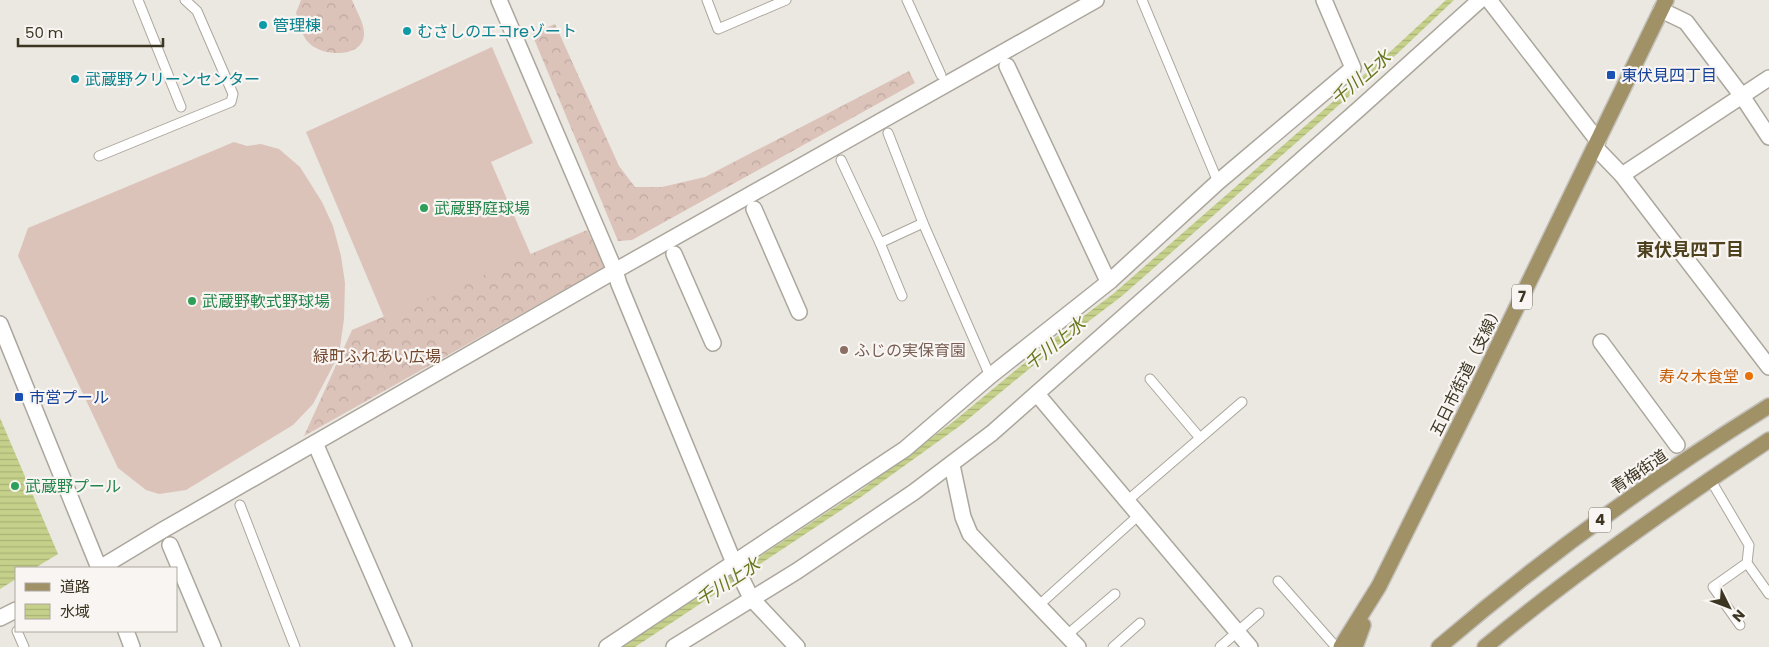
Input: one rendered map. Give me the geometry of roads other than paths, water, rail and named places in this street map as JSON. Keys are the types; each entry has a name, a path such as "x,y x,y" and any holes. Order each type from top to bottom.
{"main road":[{"name":"五日市街道（支線）","path":"1355,647 1375,593 1663,5"},
{"name":"青梅街道","path":"1439,647 1507,591 1597,522 1769,406"},
{"name":"4","path":"1485,647 1591,563 1769,440"},
{"name":"五日市街道（支線）","path":"1341,647 1375,593"}],"street":[{"path":"499,0 615,271 738,571 751,598 797,647"},
{"path":"102,567 615,271 1096,0"},
{"path":"607,647 738,571 905,449 990,376 1110,281 1218,182 1353,68 1324,0"},
{"path":"674,647 797,571 952,465 992,433 1480,0"},
{"path":"1489,0 1596,144 1622,175 1769,368"},
{"path":"1663,5 1686,22 1742,96 1769,137"},
{"path":"1007,66 1106,277 1110,281"},
{"path":"1622,175 1769,78"},
{"path":"754,209 799,312"},
{"path":"674,254 713,343"},
{"path":"0,324 100,567"},
{"path":"1601,342 1677,446"},
{"path":"1036,394 1250,647"},
{"path":"316,443 404,647"},
{"path":"952,465 963,517 970,534 1078,647"},
{"path":"170,545 213,647"},
{"path":"126,632 132,647"}],"lane":[{"path":"138,0 181,107"},
{"path":"99,156 231,102 233,94 197,10 185,0"},
{"path":"706,0 718,29 786,0"},
{"path":"907,0 941,75"},
{"path":"1142,0 1218,182"},
{"path":"888,133 923,223 990,376"},
{"path":"841,160 880,243 902,296"},
{"path":"880,243 923,223"},
{"path":"1150,379 1200,438"},
{"path":"1127,501 1242,402"},
{"path":"1710,479 1749,545 1747,563 1769,594"},
{"path":"240,505 295,647"},
{"path":"1038,606 1139,515"},
{"path":"1740,625 1713,586 1747,563"},
{"path":"1278,581 1336,647"},
{"path":"1067,635 1115,594"},
{"path":"1220,647 1259,613"},
{"path":"9,614 15,626"},
{"path":"1113,647 1140,623"},
{"path":"18,632 24,647"}],"water":[{"name":"千川上水","path":"1446,0 1454,0 1398,53 1122,296 1068,337 961,425 861,497 635,647 622,647 861,490 953,422 1056,337 1113,294 1392,50"},
{"name":"武蔵野プール","path":"0,418 58,554 37,567 15,567 15,580 0,589"}],"place":[{"name":"管理棟","path":"263,25"},
{"name":"むさしのエコreゾート","path":"407,31"},
{"name":"東伏見四丁目","path":"1611,75"},
{"name":"武蔵野クリーンセンター","path":"75,79"},
{"name":"武蔵野庭球場","path":"424,208"},
{"name":"武蔵野軟式野球場","path":"192,301"},
{"name":"ふじの実保育園","path":"844,350"},
{"name":"寿々木食堂","path":"1749,376"},
{"name":"市営プール","path":"19,397"},
{"name":"武蔵野プール","path":"15,486"}],"district":[{"name":"東伏見四丁目","path":"1690,250"}],"park label":[{"name":"緑町ふれあい広場","path":"377,356"}]}
